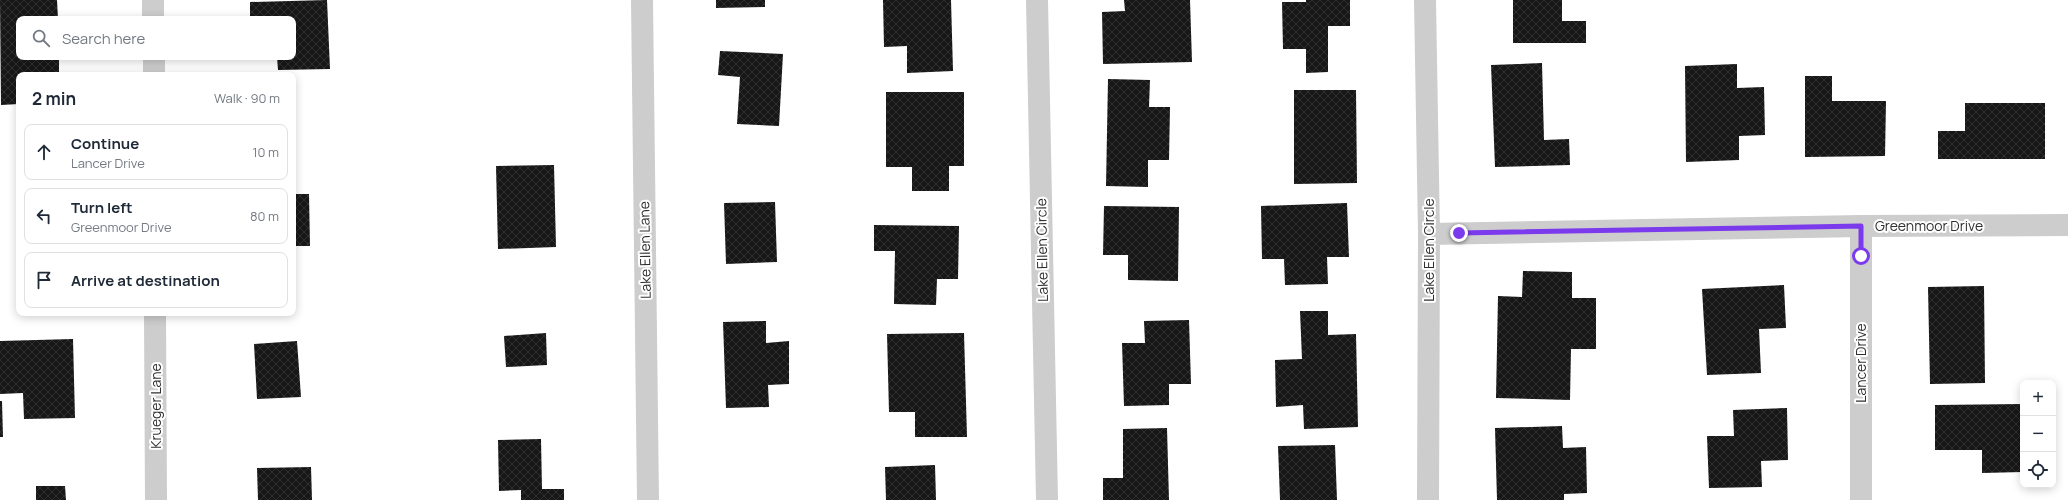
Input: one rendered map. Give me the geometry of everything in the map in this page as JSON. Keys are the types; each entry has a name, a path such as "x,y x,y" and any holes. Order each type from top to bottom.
{"street":[{"path":"153,0 153,16"},
{"name":"Lake Ellen Lane","path":"642,0 648,500"},
{"name":"Lake Ellen Circle","path":"1037,0 1047,500"},
{"name":"Lake Ellen Circle","path":"1425,0 1430,234 1428,500"},
{"path":"154,60 154,72"},
{"name":"Greenmoor Drive","path":"1430,234 1861,226 2068,225"},
{"name":"Lancer Drive","path":"1861,226 1861,500"},
{"name":"Krueger Lane","path":"155,316 156,500"}],"building":[{"path":"0,0 57,0 58,16 16,16 16,60 59,60 59,72 16,72 16,104 1,105"},
{"path":"327,0 330,69 278,70 277,60 296,60 296,16 250,16 250,2"},
{"path":"716,0 765,0 765,7 716,8"},
{"path":"883,0 951,0 953,71 907,73 907,46 884,47"},
{"path":"1124,0 1190,0 1192,62 1103,64 1102,12 1125,11"},
{"path":"1306,0 1350,0 1350,26 1328,26 1328,72 1306,73 1306,49 1283,49 1282,2 1306,2"},
{"path":"1513,0 1562,0 1562,21 1586,21 1586,43 1513,43"},
{"path":"720,51 783,54 779,126 737,124 740,77 718,75"},
{"path":"1542,63 1544,140 1569,139 1570,165 1495,167 1491,65"},
{"path":"1737,64 1737,88 1764,87 1765,135 1739,136 1739,160 1686,162 1685,66"},
{"path":"1805,76 1832,76 1832,101 1886,101 1885,156 1805,157"},
{"path":"1108,79 1150,80 1149,107 1170,107 1169,160 1148,160 1148,187 1106,186"},
{"path":"1294,90 1356,90 1357,183 1294,184"},
{"path":"886,92 964,92 964,166 949,166 949,191 912,191 912,167 886,167"},
{"path":"1965,103 2045,103 2045,159 1938,159 1938,131 1965,131"},
{"path":"554,165 556,247 498,249 496,166"},
{"path":"296,194 309,194 310,246 296,246"},
{"path":"775,202 777,262 726,264 724,203"},
{"path":"1347,203 1349,257 1327,257 1328,284 1285,285 1284,259 1262,259 1261,206"},
{"path":"1104,206 1179,207 1178,281 1128,280 1128,255 1103,255"},
{"path":"874,225 959,226 958,279 937,279 936,305 894,304 895,251 874,251"},
{"path":"1523,271 1572,272 1572,298 1596,298 1596,349 1571,349 1570,400 1496,398 1498,296 1522,297"},
{"path":"1784,285 1786,328 1759,329 1761,373 1707,375 1702,289"},
{"path":"1984,286 1985,383 1930,384 1928,287"},
{"path":"1300,311 1328,311 1328,335 1356,334 1358,427 1304,429 1303,405 1276,407 1275,360 1302,359"},
{"path":"1189,320 1191,384 1169,384 1169,405 1124,406 1122,343 1145,343 1144,321"},
{"path":"766,321 766,343 789,341 789,384 768,385 769,407 726,408 723,322"},
{"path":"546,333 547,365 506,367 504,336"},
{"path":"964,333 967,437 915,437 915,412 889,412 887,334"},
{"path":"73,339 75,418 24,419 23,393 0,394 0,341"},
{"path":"297,341 301,397 257,399 254,344"},
{"path":"0,401 2,401 3,437 0,437"},
{"path":"2020,404 2020,472 1982,473 1982,450 1935,450 1935,405"},
{"path":"1787,408 1788,460 1761,461 1762,487 1709,488 1707,436 1734,436 1733,410"},
{"path":"1562,426 1563,448 1586,447 1587,493 1564,494 1564,500 1497,500 1495,428"},
{"path":"1167,428 1169,500 1103,500 1103,478 1123,478 1123,429"},
{"path":"541,439 542,489 564,489 564,500 521,500 521,490 499,491 498,440"},
{"path":"1335,445 1337,500 1280,500 1278,446"},
{"path":"935,465 936,500 886,500 885,467"},
{"path":"311,467 312,500 258,500 257,468"},
{"path":"36,486 65,486 66,500 36,500"}],"route":[{"path":"1459,233 1861,226 1861,256"}]}
